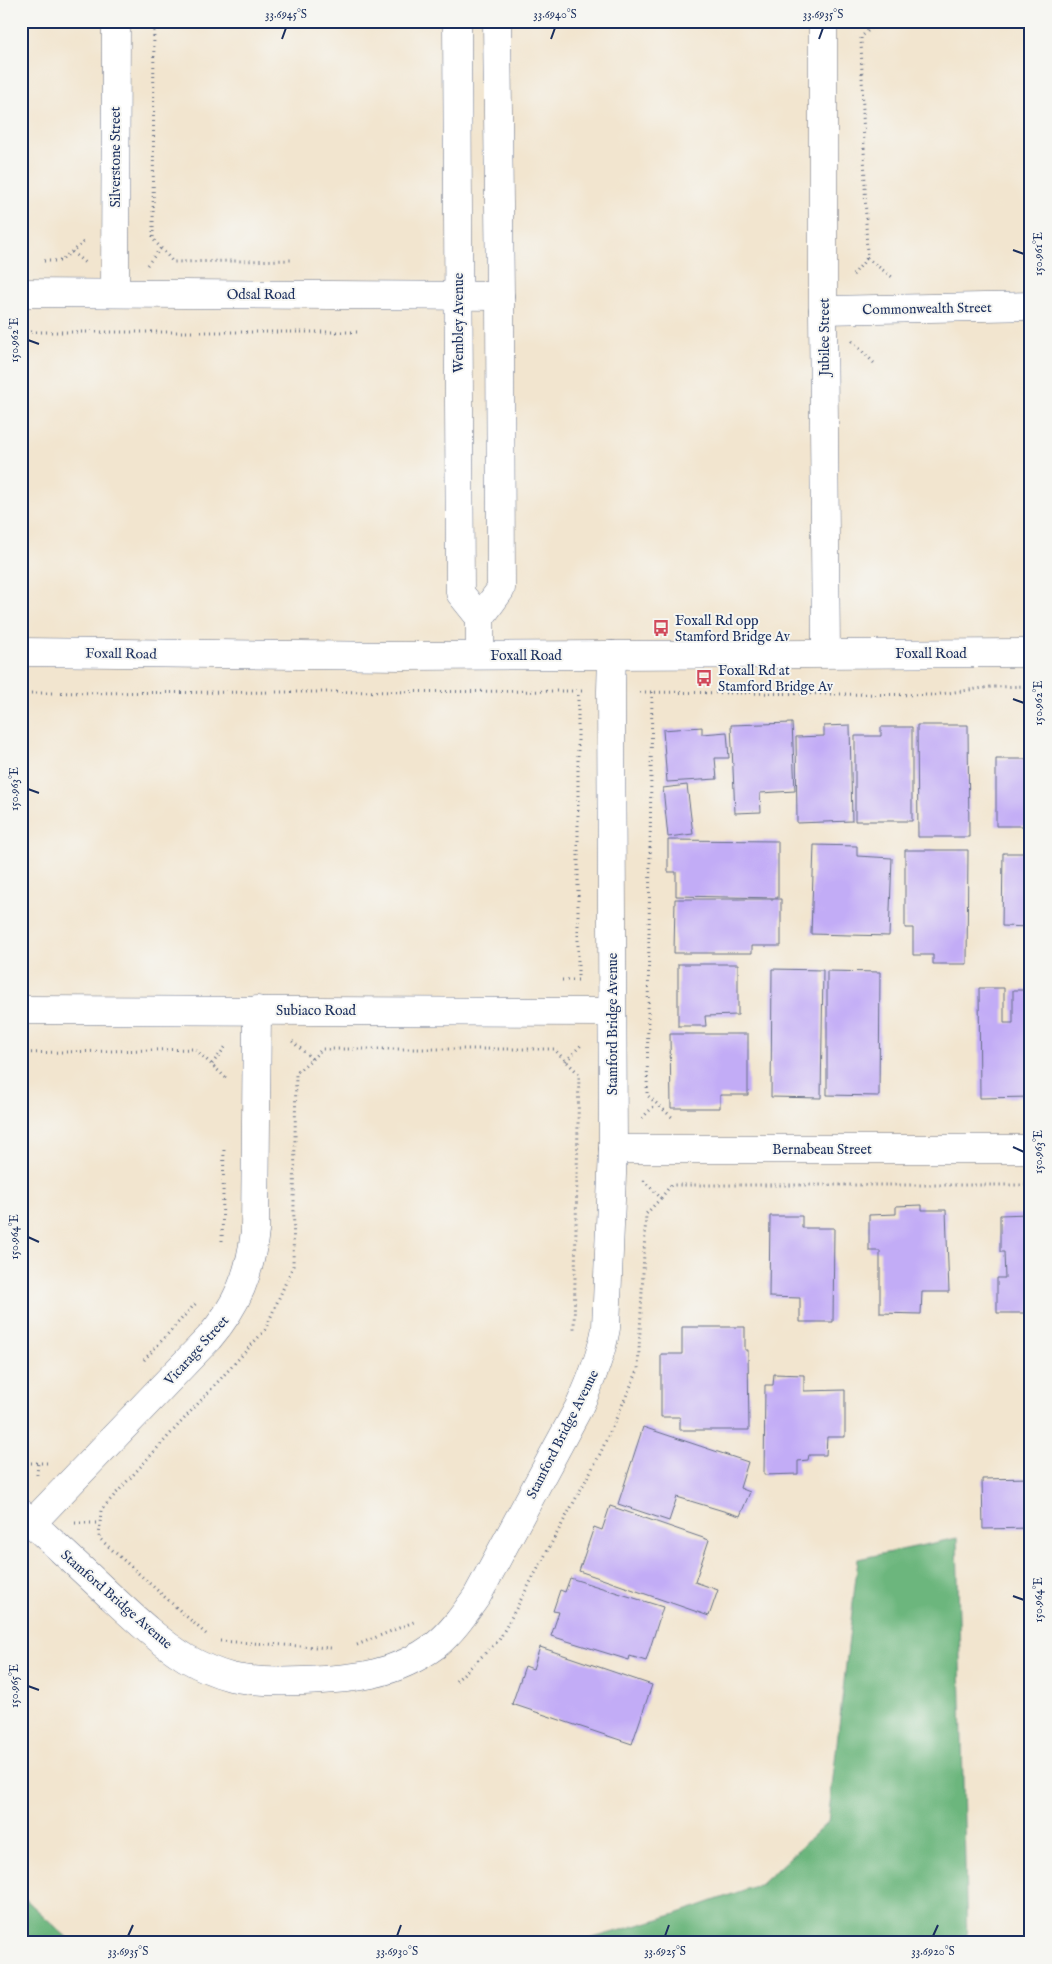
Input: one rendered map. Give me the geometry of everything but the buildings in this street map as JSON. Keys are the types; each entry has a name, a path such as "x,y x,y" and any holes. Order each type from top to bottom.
{"street":[{"name":"Silverstone Street","path":"115,292 116,21"},
{"name":"Wembley Avenue","path":"457,21 460,593 480,618"},
{"path":"480,655 480,618 500,590 500,296 497,21"},
{"name":"Jubilee Street","path":"823,21 826,653"},
{"name":"Odsal Road","path":"21,292 500,296"},
{"name":"Commonwealth Street","path":"823,310 1031,306"},
{"name":"Foxall Road","path":"21,652 403,656 1031,653"},
{"name":"Stamford Bridge Avenue","path":"27,1518 164,1643 194,1662 232,1677 283,1682 350,1679 388,1670 410,1661 436,1644 458,1623 477,1596 592,1380 601,1353 606,1328 612,1149 610,691 612,655"},
{"name":"Subiaco Road","path":"21,1010 611,1012"},
{"name":"Vicarage Street","path":"27,1518 209,1338 226,1318 238,1296 252,1255 255,1231 257,1010"},
{"name":"Bernabeau Street","path":"612,1149 1031,1149"}],"path":[{"path":"154,21 153,239 173,262 293,260"},
{"path":"869,21 874,26"},
{"path":"879,21 861,37 867,258 890,277 900,277"},
{"path":"40,261 60,261 88,238"},
{"path":"21,332 361,332"},
{"path":"21,693 610,691 933,695 991,687 1031,686"},
{"path":"559,980 578,980 578,691"},
{"path":"652,692 646,1095 675,1120"},
{"path":"291,1040 312,1059"},
{"path":"212,1064 229,1044"},
{"path":"21,1053 195,1048 226,1077 225,1086"},
{"path":"337,1648 214,1640 100,1538 101,1510 265,1330 294,1266 296,1073 322,1049 554,1049 579,1074 574,1330"},
{"path":"222,1248 224,1144"},
{"path":"661,1198 671,1185 1031,1185"},
{"path":"141,1363 200,1299"},
{"path":"21,1463 50,1463"},
{"path":"355,1645 423,1618"}],"green space":[{"path":"957,1538 967,1943 576,1943 676,1914 761,1884 828,1822 858,1559"},
{"path":"21,1895 73,1943 21,1943"}],"place":[{"name":"Foxall Rd opp Stamford Bridge Av","path":"661,628"},
{"name":"Foxall Rd at Stamford Bridge Av","path":"704,678"}]}
